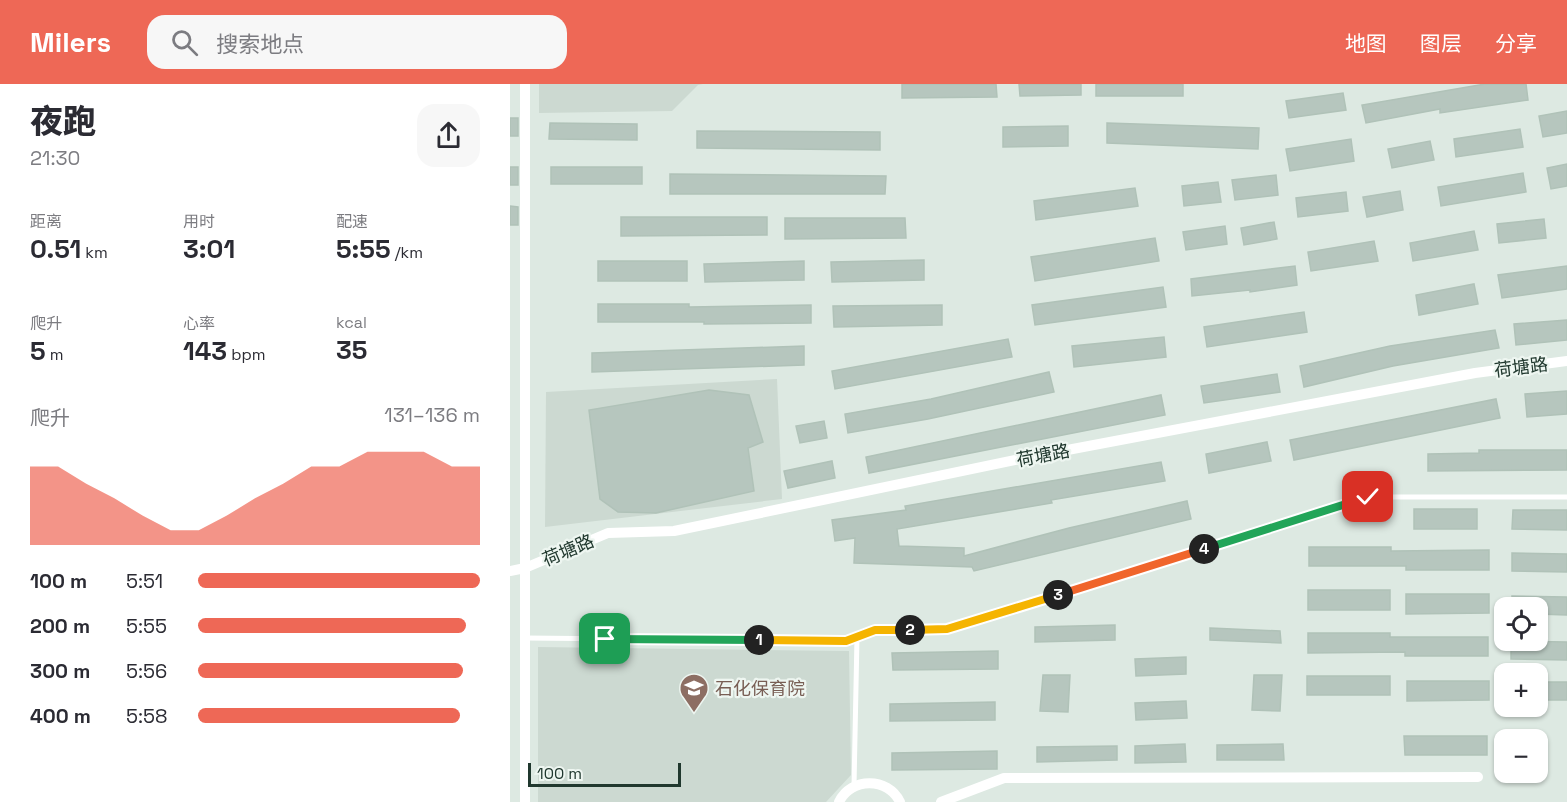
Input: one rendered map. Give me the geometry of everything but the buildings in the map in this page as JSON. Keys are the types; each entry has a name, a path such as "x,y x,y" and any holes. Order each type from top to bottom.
{"street":[{"path":"525,84 525,802"},
{"name":"荷塘路","path":"510,571 525,568 608,533 674,531 1036,456 1475,373 1567,361"},
{"path":"941,802 1005,778 1478,777"},
{"path":"839,802 846,792 862,784 882,785 896,794 900,802"}],"lane":[{"path":"525,638 846,641 875,630 947,629 1368,497 1567,497"},
{"path":"854,786 857,637"}],"shaded area":[{"path":"539,84 703,84 698,85 672,111 539,113"},
{"path":"777,379 782,499 545,527 546,392"},
{"name":"石化保育院","path":"538,647 849,651 851,775 826,802 538,802"}],"place":[{"name":"石化保育院","path":"694,714"}],"route":[{"path":"605,639 846,641 875,630 947,629 1368,497"}]}
